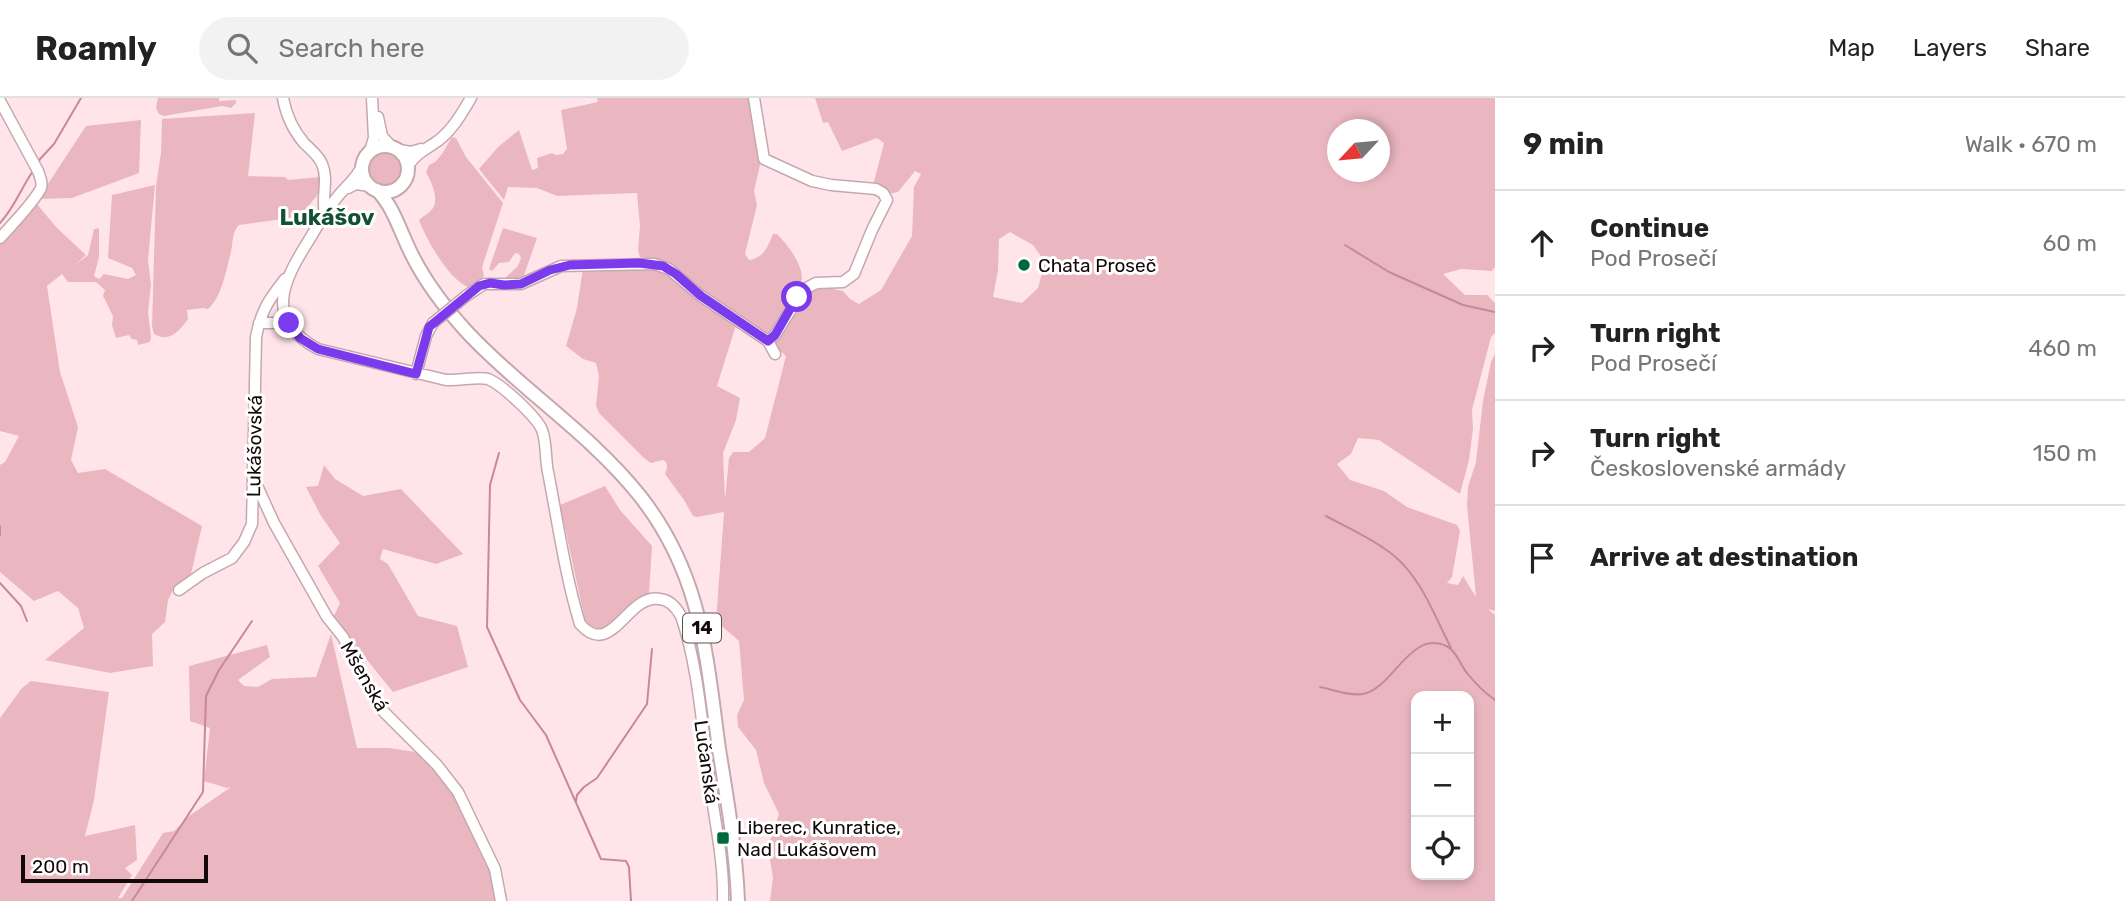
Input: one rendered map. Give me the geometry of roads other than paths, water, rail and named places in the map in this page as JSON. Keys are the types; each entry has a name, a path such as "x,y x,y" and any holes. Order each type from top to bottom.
{"main road":[{"path":"362,166 366,155 381,146 396,148 405,157 408,166"},
{"name":"14","path":"362,166 363,177 384,199 423,275 452,315 488,352 622,475 657,520 674,550 686,576 703,631 738,901"},
{"name":"14","path":"402,234 394,206 395,195 406,178 408,166"},
{"path":"373,188 387,192 398,188"}],"street":[{"path":"283,98 296,132 323,165 325,214"},
{"path":"375,98 384,139 396,148 411,152 428,146"},
{"path":"370,151 375,98"},
{"path":"408,166 415,156 439,140 455,124 471,98"},
{"path":"754,98 764,159 812,181 876,189 883,193 887,200 853,274 843,282 816,283 803,290 775,335 768,341"},
{"path":"0,102 42,182 35,197 0,238"},
{"name":"Lukášovská","path":"179,590 203,573 232,558 244,542 252,524 256,337 260,316 288,276 325,214 362,166"},
{"path":"344,189 356,184 373,188"},
{"path":"288,276 284,310 289,323 300,338 318,349 416,374 426,336 433,323 466,296 484,284 521,284 561,266 654,264 669,269 701,296 768,341 775,354"},
{"path":"259,323 289,323"},
{"name":"Lučanská","path":"416,374 459,381 483,378 497,385 540,426 577,615 586,631 595,635 606,633 641,602 654,598 667,600 677,609 684,624 694,673 718,832 723,901"},
{"name":"Mšenská","path":"254,479 274,523 327,617 343,637 374,699 386,715 437,765 458,792 495,869 501,901"}],"waterway":[{"path":"38,164 54,144 81,98"},
{"path":"0,223 33,171"},
{"path":"1345,245 1389,272 1463,305 1495,312"},
{"path":"499,453 490,485 487,627 520,700 546,735 601,859 626,861 629,867 631,901"},
{"path":"1326,516 1378,544 1403,564 1426,598 1451,648"},
{"path":"0,526 0,535"},
{"path":"0,583 21,606 27,621"},
{"path":"132,901 203,792 206,696 219,670 252,621"},
{"path":"1320,687 1358,694 1374,690 1413,652 1423,645 1435,643 1451,649 1470,677 1495,700"},
{"path":"576,801 577,795 584,787 597,778 647,704 652,649"}],"place":[{"name":"Chata Proseč","path":"1024,265"},
{"name":"Liberec, Kunratice, Nad Lukášovem","path":"723,838"}],"district":[{"name":"Lukášov","path":"327,217"}]}
